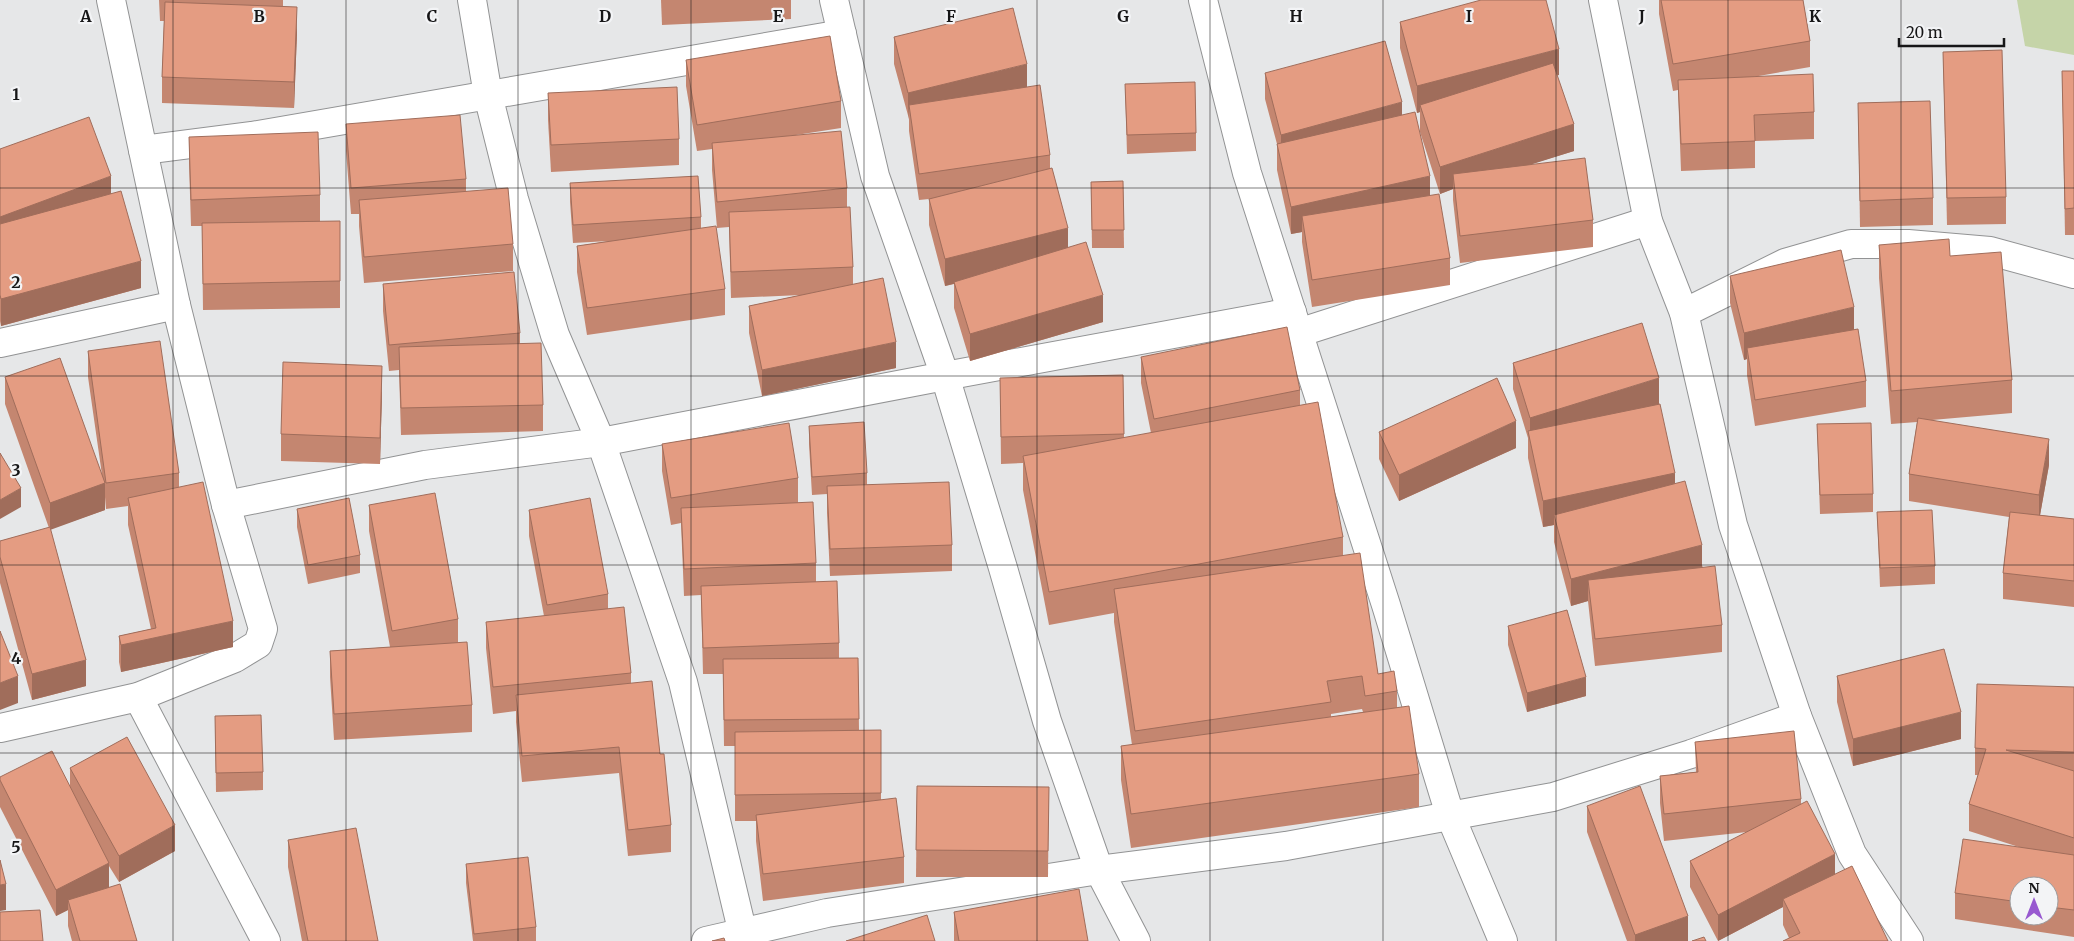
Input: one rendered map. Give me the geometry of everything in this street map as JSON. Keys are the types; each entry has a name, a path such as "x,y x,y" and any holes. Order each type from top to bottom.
{"street":[{"path":"0,728 138,697 236,658 258,644 263,629 226,505 176,305 111,0"},
{"path":"472,0 488,95 514,199 555,335 600,442 683,682 745,937"},
{"path":"834,0 875,176 945,376 1047,721 1099,870 1136,941"},
{"path":"1204,0 1247,173 1386,605 1450,815 1503,941"},
{"path":"1603,0 1648,221 1684,313 1733,525 1797,716 1852,854 1909,941"},
{"path":"144,150 252,136 842,34"},
{"path":"226,505 425,465 600,442 945,376 1295,322 1648,221"},
{"path":"1684,313 1785,263 1851,244 1908,244 1990,251 2074,274"},
{"path":"0,344 176,305"},
{"path":"138,697 266,941"},
{"path":"706,941 745,937 827,913 1099,870 1286,846 1553,797 1691,754 1797,716"}],"green space":[{"path":"2017,0 2074,0 2074,55 2025,46"}],"building":[{"path":"1481,0 1546,0 1559,49 1417,86 1400,22"},
{"path":"1661,0 1803,0 1810,41 1673,64"},
{"path":"165,2 297,7 294,82 162,77"},
{"path":"1013,8 1027,64 908,93 894,37"},
{"path":"830,36 841,101 697,125 686,60"},
{"path":"1385,41 1402,102 1281,135 1265,73"},
{"path":"2002,50 2006,197 1947,198 1943,52"},
{"path":"1553,63 1574,124 1440,167 1420,105"},
{"path":"2062,71 2074,71 2074,208 2065,209"},
{"path":"1813,74 1814,112 1754,115 1755,141 1681,144 1678,80"},
{"path":"1195,82 1196,133 1127,135 1125,84"},
{"path":"1040,85 1050,155 919,174 909,105"},
{"path":"677,87 679,139 551,145 548,93"},
{"path":"1930,101 1933,198 1860,201 1858,103"},
{"path":"1415,112 1430,176 1291,207 1277,144"},
{"path":"460,115 466,179 351,188 346,124"},
{"path":"89,117 111,176 0,217 0,149"},
{"path":"841,131 847,188 717,202 712,143"},
{"path":"318,132 320,195 191,200 189,137"},
{"path":"1585,158 1593,220 1460,236 1453,174"},
{"path":"1052,168 1068,228 945,259 929,199"},
{"path":"698,176 701,217 573,225 570,183"},
{"path":"1123,181 1124,230 1092,230 1091,182"},
{"path":"508,188 513,244 364,257 359,200"},
{"path":"121,191 141,261 1,299 0,224"},
{"path":"1439,194 1450,258 1312,280 1302,216"},
{"path":"850,207 853,267 731,272 729,212"},
{"path":"340,221 340,281 203,284 202,223"},
{"path":"716,226 725,289 587,308 577,246"},
{"path":"1949,239 1950,256 2001,252 2012,380 1891,391 1879,245"},
{"path":"1086,242 1103,295 970,334 954,282"},
{"path":"1841,250 1854,307 1744,333 1730,276"},
{"path":"514,272 520,333 389,345 383,284"},
{"path":"883,278 896,342 762,370 749,306"},
{"path":"1642,323 1659,378 1530,418 1513,363"},
{"path":"1287,327 1300,390 1154,419 1141,357"},
{"path":"1858,329 1866,381 1755,400 1747,348"},
{"path":"160,341 179,473 106,483 88,351"},
{"path":"541,343 543,405 401,408 399,347"},
{"path":"60,358 105,483 50,503 5,377"},
{"path":"283,362 382,366 380,438 281,434"},
{"path":"1123,375 1124,434 1001,437 1000,378"},
{"path":"1497,378 1516,421 1399,475 1379,432"},
{"path":"1318,402 1343,537 1049,592 1023,456"},
{"path":"1660,404 1675,473 1543,501 1528,431"},
{"path":"1918,418 2049,439 2039,495 1909,474"},
{"path":"864,422 867,473 812,477 809,426"},
{"path":"789,423 798,478 671,498 662,444"},
{"path":"1871,423 1873,494 1820,495 1817,424"},
{"path":"0,453 21,488 0,500"},
{"path":"1685,481 1702,545 1571,579 1554,515"},
{"path":"203,482 233,621 121,645 119,636 156,628 128,498"},
{"path":"949,482 952,545 830,549 827,486"},
{"path":"435,493 458,619 392,631 369,505"},
{"path":"349,498 360,555 308,565 297,509"},
{"path":"590,498 608,594 547,605 529,510"},
{"path":"813,502 816,563 684,569 681,508"},
{"path":"1932,510 1935,566 1880,568 1877,512"},
{"path":"2010,512 2074,519 2074,581 2003,573"},
{"path":"50,527 86,660 32,674 0,557 0,541"},
{"path":"1360,553 1378,674 1394,671 1397,691 1365,696 1362,676 1327,681 1331,702 1135,731 1114,589"},
{"path":"1715,566 1722,625 1595,639 1588,580"},
{"path":"837,581 839,643 703,648 701,586"},
{"path":"624,607 631,673 493,687 486,622"},
{"path":"1567,610 1586,677 1527,693 1508,626"},
{"path":"0,631 18,676 0,683"},
{"path":"467,642 472,705 334,714 330,651"},
{"path":"1944,649 1961,712 1853,739 1837,676"},
{"path":"858,658 859,719 724,720 723,659"},
{"path":"652,681 660,754 664,754 671,825 628,830 619,747 522,756 516,695"},
{"path":"1977,684 2074,687 2074,752 2006,750 2074,771 2074,838 1969,804 1986,749 1975,748"},
{"path":"1409,706 1419,774 1131,814 1121,746"},
{"path":"261,715 263,772 216,773 215,716"},
{"path":"881,730 881,793 735,795 735,732"},
{"path":"1794,731 1801,799 1664,814 1660,776 1698,772 1695,742"},
{"path":"127,737 175,825 119,856 70,768"},
{"path":"52,751 109,863 56,890 0,780 0,777"},
{"path":"917,786 1049,787 1048,851 916,850"},
{"path":"1640,786 1688,916 1635,935 1587,806"},
{"path":"896,798 904,857 763,874 756,815"},
{"path":"1807,801 1835,854 1718,915 1690,861"},
{"path":"356,828 378,941 308,941 288,840"},
{"path":"1963,839 2074,855 2074,910 2059,908 2059,876 2009,876 2009,901 1955,893"},
{"path":"528,857 536,927 474,934 466,864"},
{"path":"0,860 6,884 0,885"},
{"path":"1852,866 1888,941 1783,941 1800,933 1783,899"},
{"path":"120,884 137,941 80,941 68,900"},
{"path":"1079,889 1088,941 959,941 954,912"},
{"path":"40,910 43,941 0,941 0,912"},
{"path":"927,915 935,941 846,941"},
{"path":"1704,937 1706,941 1692,941"},
{"path":"724,938 725,941 712,941"}]}
